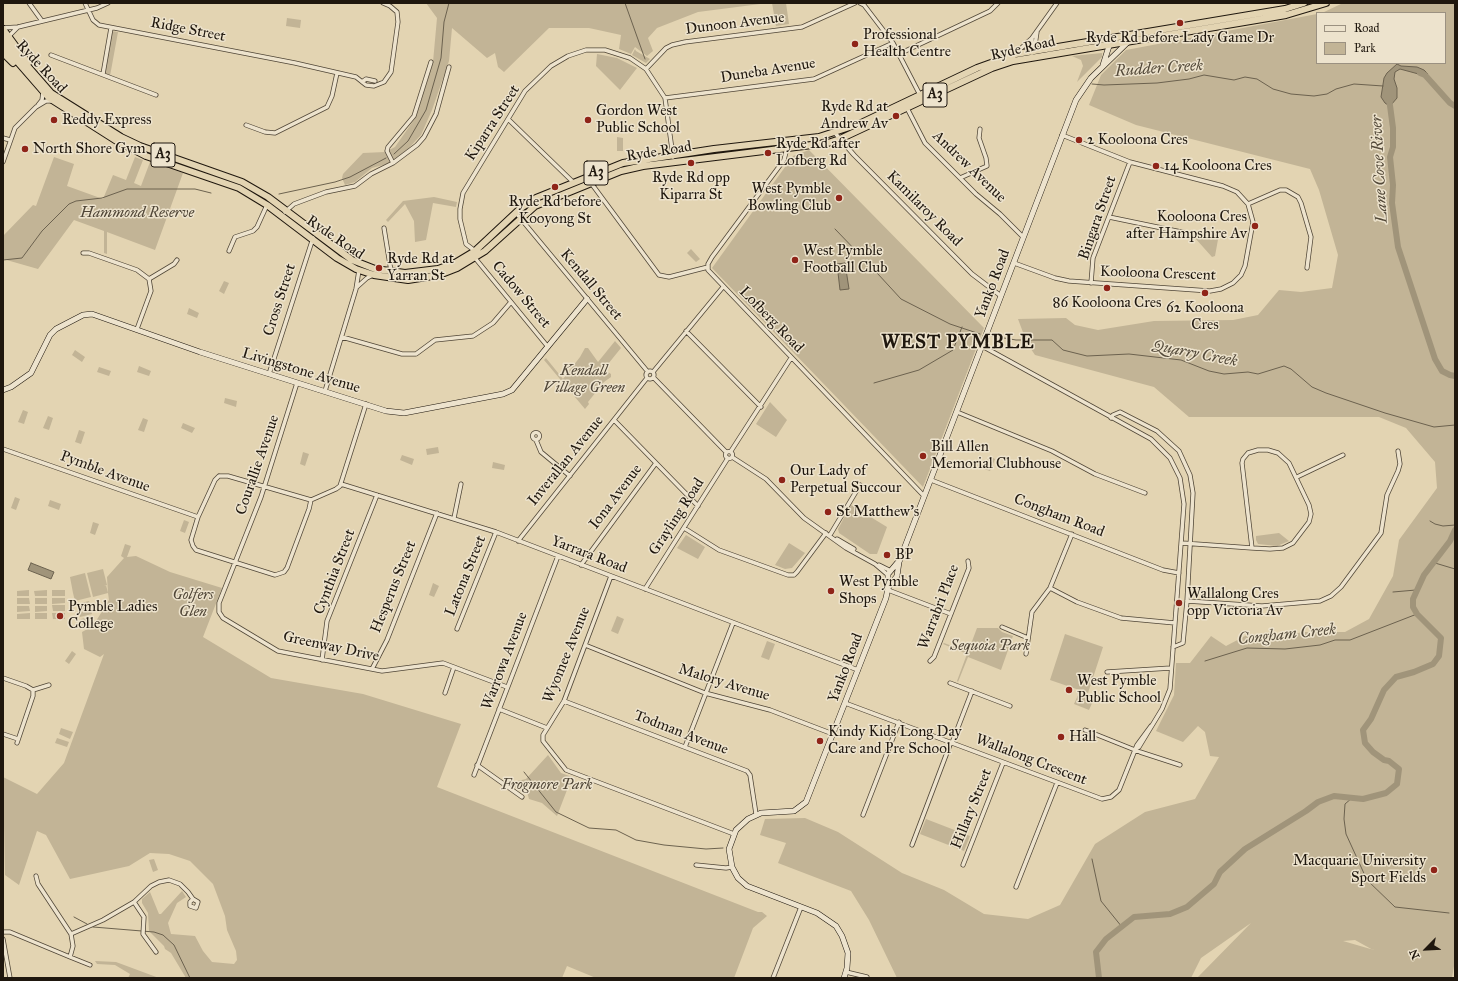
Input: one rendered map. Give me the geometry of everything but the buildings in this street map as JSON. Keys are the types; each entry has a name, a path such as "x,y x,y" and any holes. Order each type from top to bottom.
{"highway":[{"name":"Ryde Road","path":"44,90 53,101 136,152 229,183 249,193 282,217 352,260 376,269 391,272 413,273 438,269 455,263 475,250 516,213 536,198 573,182 630,161 835,133 920,95 984,64 1016,54 1111,43 1304,3"},
{"name":"Ryde Road","path":"1111,43 1129,42 1286,15 1326,3"},
{"path":"3,28 6,37 44,90"},
{"name":"Ryde Road","path":"3,45 38,86 128,141 242,182 286,211 337,258 359,270 374,275 408,280 430,277 448,272 475,258 490,247 520,218 539,204 591,182 630,168 786,149 840,140 992,68 1033,53"},
{"path":"3,53 38,86"}],"main road":[{"name":"Yanko Road","path":"888,589 896,577 899,562 1062,136 1084,87 1103,66 1129,42"},
{"path":"1110,60 1111,43"},
{"name":"Yanko Road","path":"1103,66 1111,43"},
{"name":"Livingstone Avenue","path":"3,390 11,387 31,373 50,335 56,328 92,314 200,352 296,383 394,413 404,413 503,394 515,388 587,299"},
{"name":"Yanko Road","path":"756,814 788,813 799,809 806,802 888,589 890,573 899,562"},
{"path":"890,573 890,579 896,577"},
{"path":"890,573 896,577"},
{"path":"756,814 743,822 734,834 729,849 732,867 742,882 763,893 801,907 827,919 839,931 848,953 844,978"}],"street":[{"path":"29,3 42,22"},
{"name":"Ridge Street","path":"85,3 95,23 111,28 295,63 356,78 366,85 374,86 384,82 391,72 398,22 397,12 390,6 383,3"},
{"path":"3,28 18,27 42,22 89,10 108,3"},
{"name":"Dunoon Avenue","path":"646,69 666,48 672,45 802,27 855,3"},
{"path":"860,3 864,5 893,43 920,95"},
{"path":"899,54 990,11 998,3"},
{"path":"1016,54 1037,32 1057,3"},
{"path":"6,37 18,27"},
{"path":"103,74 111,28"},
{"path":"1033,53 1037,32"},
{"path":"1032,38 1033,53"},
{"name":"Duneba Avenue","path":"666,98 814,78 893,43"},
{"name":"Kiparra Street","path":"475,250 466,244 459,215 463,193 525,91 551,66 568,56 586,50 605,50 630,58 646,69 666,98 674,162"},
{"path":"51,55 156,95"},
{"path":"393,163 387,151 388,147 414,116 431,62"},
{"path":"282,217 294,204 326,192 354,186 371,174 393,163 417,145 424,137 436,114 449,67"},
{"path":"246,125 265,132 275,133 327,107 332,96 337,73"},
{"name":"Ridge Street","path":"362,82 366,79 375,81"},
{"path":"36,108 42,100 44,90"},
{"path":"3,162 15,128 36,108 46,101 53,101"},
{"name":"Andrew Avenue","path":"907,108 923,140 960,178 1023,237"},
{"path":"508,119 573,182"},
{"path":"980,129 979,138 986,158 987,166"},
{"name":"Kamilaroy Road","path":"835,133 840,140 972,274 1001,296"},
{"path":"1062,136 1130,162 1229,188 1237,192 1248,204 1280,190 1286,190 1298,197 1311,237 1307,268"},
{"path":"3,138 10,140"},
{"path":"591,182 659,275 669,277 708,267 712,257 784,160 786,149 784,141"},
{"name":"Bingara Street","path":"1091,283 1094,258 1130,162"},
{"path":"960,178 987,166 993,167"},
{"name":"Kooloona Crescent","path":"1014,263 1062,280 1210,291 1226,287 1239,278 1245,266 1253,222 1248,204"},
{"path":"229,251 235,237 253,231 257,227 266,205"},
{"name":"Kendall Street","path":"516,213 648,372"},
{"path":"1109,217 1191,234"},
{"path":"384,228 391,272"},
{"name":"Cross Street","path":"269,374 314,237"},
{"path":"83,253 89,253 137,270 149,279 151,291 137,329"},
{"name":"Cadow Street","path":"475,258 548,347"},
{"path":"149,279 174,264 177,260"},
{"name":"Lofberg Road","path":"708,267 710,274 924,496"},
{"path":"325,391 356,289 359,270"},
{"path":"356,289 367,278 374,275"},
{"path":"723,287 653,372 653,377 726,452 728,458 732,457 766,479 804,518 836,539 843,546 857,552 890,573"},
{"path":"342,336 402,354 416,354 435,340 473,336 493,324 511,302"},
{"path":"686,332 760,407"},
{"name":"Wallalong Crescent","path":"845,703 899,722 1099,799 1111,797 1119,790 1136,749 1139,747 1152,726 1168,697 1172,668 1182,543 1184,494 1176,468 1166,453 1151,439 982,346"},
{"path":"732,457 731,451 792,358"},
{"path":"653,372 648,372 647,378 653,377"},
{"name":"Inverallan Avenue","path":"518,540 647,378"},
{"name":"Courallie Avenue","path":"239,553 261,496 296,383"},
{"path":"311,500 287,568 284,572 275,575 196,550 193,546 191,540 198,517 215,480 219,476 228,476 311,500 336,489 341,484 366,404"},
{"path":"957,412 1052,450 1095,474 1145,493"},
{"path":"1111,418 1113,415 1120,412 1156,431 1179,451 1190,475 1193,493 1191,544 1183,643 1173,647"},
{"path":"614,420 698,506"},
{"path":"536,440 541,452 570,476"},
{"name":"Pymble Avenue","path":"3,449 198,517"},
{"path":"1182,543 1252,548 1279,549 1287,547 1293,543 1307,526 1310,510 1297,477 1286,459 1273,452 1263,450 1252,451 1243,459 1252,548"},
{"path":"726,452 731,451"},
{"path":"1187,601 1262,606 1320,601 1331,596 1341,587 1381,533 1387,494 1398,472 1400,464 1398,451"},
{"path":"1297,477 1343,455"},
{"name":"Grayling Road","path":"645,589 728,458"},
{"name":"Iona Avenue","path":"581,565 656,463"},
{"name":"Congham Road","path":"931,480 1163,570 1179,573"},
{"name":"Yarrara Road","path":"341,484 496,532 858,670"},
{"path":"454,518 461,484"},
{"path":"830,535 860,485"},
{"name":"Cynthia Street","path":"322,660 327,621 377,495"},
{"name":"Hesperus Street","path":"372,669 387,640 437,513"},
{"path":"684,528 719,550 788,575 794,575 797,572 826,533"},
{"name":"Latona Street","path":"457,629 496,532"},
{"path":"1026,654 1032,612 1050,588 1072,534"},
{"name":"Greenway Drive","path":"239,553 219,603 220,612 223,618 278,651 382,671 443,663 507,687"},
{"name":"Warrowa Avenue","path":"474,775 558,556"},
{"name":"Warrabri Place","path":"930,661 934,657 969,568 968,562"},
{"name":"Wyomee Avenue","path":"547,728 564,701 611,576"},
{"path":"1050,588 1077,602 1121,618 1175,623"},
{"path":"888,589 951,614"},
{"path":"685,747 733,623"},
{"path":"1002,626 1028,638"},
{"name":"Malory Avenue","path":"585,645 705,693 770,710 833,734"},
{"path":"445,692 454,667"},
{"path":"1107,672 1172,668"},
{"path":"3,678 33,690 50,685"},
{"path":"950,683 1010,706"},
{"path":"3,734 17,741 33,696 33,690"},
{"path":"912,845 972,691"},
{"name":"Todman Avenue","path":"564,701 749,772 756,814"},
{"path":"499,709 547,728 543,735 544,741 566,770 734,834"},
{"path":"863,815 899,722"},
{"path":"1085,730 1174,765 1180,765"},
{"name":"Hillary Street","path":"963,865 1003,763"},
{"path":"478,765 522,797"},
{"path":"1016,887 1057,783"},
{"path":"696,865 726,868 732,867"},
{"path":"36,876 38,884 71,934 73,946 70,958"},
{"path":"71,934 103,920 134,902 151,886 159,882 169,880 183,886 193,899"},
{"path":"134,902 144,917 142,929 146,938 156,952"},
{"path":"773,978 801,907"},
{"path":"3,932 10,932 90,965"},
{"path":"3,939 10,978"},
{"path":"846,972 867,977"}],"green space":[{"path":"426,3 768,3 698,12 657,28 648,38 653,51 647,56 635,47 631,54 619,49 621,35 589,28 549,28 504,72 498,67 495,53 487,58 452,28 449,61 432,110 421,135 408,149 387,164 372,168 355,182 345,185 342,178 343,174 363,153 385,152 395,147 416,117 433,62 437,18"},
{"path":"772,3 786,3 789,24 776,26"},
{"path":"1343,3 1455,3 1455,960 1452,978 1197,978 1251,923 1201,958 1191,978 897,978 869,920 851,891 778,863 786,843 760,835 765,819 805,818 838,832 902,873 944,890 984,914 1028,919 1060,905 1095,844 1145,812 1195,799 1219,757 1210,756 1205,732 1198,726 1183,742 1156,731 1174,695 1176,663 1190,663 1211,636 1226,646 1247,635 1272,640 1302,632 1345,632 1369,619 1393,576 1399,540 1437,488 1435,462 1406,428 1379,417 1189,417 1154,387 1035,355 1027,343 1018,319 1066,318 1075,325 1098,330 1154,321 1233,320 1258,315 1279,290 1301,292 1332,288 1338,255 1319,190 1310,169 1136,125 1089,105 1101,75 1126,50 1316,14 1316,64 1446,64 1446,12 1324,12","holes":["1355,940 1372,949 1343,941"]},
{"path":"287,18 301,20 300,28 286,26"},
{"path":"112,31 118,32 110,76 105,75"},
{"path":"635,49 650,59 646,63 632,55"},
{"path":"1102,53 1102,57 1077,82 1083,66 1081,60 1072,56"},
{"path":"597,54 617,58 637,68 620,90 596,66"},
{"path":"617,137 623,138 623,151 617,151"},
{"path":"809,150 984,328 923,487 712,268 793,156"},
{"name":"Hammond Reserve","path":"54,157 74,164 67,186 103,199 113,175 126,180 135,157 143,160 134,183 141,186 150,162 183,173 155,250 107,232 107,254 104,253 104,231 74,220 38,269 3,259 3,236 33,205 36,206"},
{"path":"434,197 457,202 456,207 433,203 426,240 415,242 414,221 405,204 388,222 386,220 403,201"},
{"path":"1197,234 1219,234 1215,256 1212,257 1195,238"},
{"path":"691,249 700,259 696,262 687,253"},
{"path":"224,281 229,283 224,294 219,291"},
{"path":"189,308 199,313 197,318 187,314"},
{"name":"Kendall Village Green","path":"615,341 621,348 604,369 611,374 611,377 604,382 588,402 589,404 585,409 544,360 546,358 563,379 585,348 588,348 598,362"},
{"path":"75,350 85,357 82,362 72,355"},
{"path":"139,366 151,371 149,376 137,372"},
{"path":"99,367 111,371 109,376 97,372"},
{"path":"225,398 237,401 236,407 224,403"},
{"path":"770,402 787,420 776,437 756,424"},
{"path":"23,410 28,412 24,424 18,422"},
{"path":"48,416 53,418 49,430 43,428"},
{"path":"143,418 148,420 144,432 138,430"},
{"path":"183,423 195,428 192,433 181,428"},
{"path":"79,430 85,432 81,444 75,442"},
{"path":"438,447 439,453 427,455 426,449"},
{"path":"303,452 309,454 305,466 300,464"},
{"path":"402,455 414,459 412,465 400,460"},
{"path":"989,456 995,459 990,471 984,469"},
{"path":"493,462 505,465 504,470 492,468"},
{"path":"15,497 20,499 16,510 11,508"},
{"path":"50,500 61,504 59,510 48,506"},
{"path":"851,505 887,527 877,554 870,554 839,533 838,529"},
{"path":"184,520 189,522 185,533 180,531"},
{"path":"93,522 99,524 95,535 90,533"},
{"path":"1279,533 1289,541 1277,546 1258,544 1256,540 1256,536"},
{"path":"686,535 705,547 698,559 677,548"},
{"path":"789,543 805,553 792,568 785,569 775,565"},
{"name":"Golfers Glen","path":"125,544 131,546 127,557 136,556 170,572 222,588 203,637 271,678 363,694 461,724 437,787 758,912 762,912 767,916 753,928 734,978 596,978 567,966 562,978 186,978 171,953 165,949 164,946 149,931 148,913 142,903 142,899 150,892 159,914 161,914 182,891 186,897 177,903 168,923 171,934 195,936 203,951 212,962 234,964 237,960 236,951 227,930 225,916 213,884 190,861 169,854 150,853 129,866 70,879 46,835 37,831 19,885 5,875 3,777 37,794 64,763 104,654 100,657 84,649 82,632 93,626 109,600 107,577 124,558 121,556"},
{"path":"103,569 108,593 93,597 87,573"},
{"path":"85,573 91,597 75,601 70,577"},
{"path":"433,583 439,586 434,597 429,595"},
{"path":"29,590 29,596 17,596 17,591"},
{"path":"47,590 47,596 35,596 34,591"},
{"path":"52,590 65,590 65,596 52,596"},
{"path":"17,598 29,598 30,604 17,604"},
{"path":"35,598 47,598 47,604 35,604"},
{"path":"52,598 65,598 65,603 52,604"},
{"path":"89,601 91,607 79,610 77,604"},
{"path":"52,605 65,605 65,611 53,611"},
{"path":"17,606 29,606 30,611 17,612"},
{"path":"35,606 47,606 47,611 35,612"},
{"path":"91,609 92,614 80,617 79,612"},
{"path":"30,613 30,619 17,619 17,614"},
{"path":"35,613 47,613 47,619 35,619"},
{"path":"52,613 65,613 65,619 53,619"},
{"path":"93,616 94,622 82,625 81,619"},
{"path":"617,616 624,619 618,634 611,631"},
{"name":"Sequoia Park","path":"977,628 998,628 1002,632 1013,636 1001,670 968,657 958,682 957,681 967,654 943,644 944,643 968,652"},
{"path":"1065,634 1103,647 1088,693 1050,680"},
{"path":"767,641 775,644 769,660 761,657"},
{"path":"72,651 76,654 69,664 65,661"},
{"path":"1078,695 1093,701 1089,710 1074,704"},
{"path":"61,728 73,732 70,739 59,734"},
{"path":"57,738 69,742 67,747 55,743"},
{"name":"Frogmore Park","path":"548,755 561,773 572,777 557,816 542,803 529,799 527,792 519,790 509,783 526,779"},
{"path":"926,819 970,836 964,851 920,834"},
{"path":"154,859 158,870 153,872 149,860"},
{"path":"95,961 116,962 159,978 128,978 130,974 115,965 97,964"}],"shaded area":[{"path":"1397,64 1401,66 1417,67 1424,70 1428,74 1426,76 1400,69 1395,72 1394,79 1397,88 1397,98 1391,105 1388,105 1381,97 1384,78 1387,73"},
{"path":"845,263 849,289 840,290 837,264"},
{"path":"31,563 54,572 51,579 28,570"}],"waterway":[{"path":"394,154 408,141 426,110 441,58 444,22 449,3"},
{"path":"625,3 645,59"},
{"name":"Lane Cove River","path":"1420,73 1425,75 1450,103 1455,106"},
{"name":"Rudder Creek","path":"1092,84 1157,83 1189,79 1204,75 1234,80 1245,77 1257,79 1273,89 1291,94 1314,96 1327,94 1336,89 1354,84 1383,86"},
{"name":"Lane Cove River","path":"1389,98 1393,128 1393,147 1390,157 1393,185 1392,203 1398,247 1435,359 1442,371 1455,376"},
{"path":"279,194 335,182 350,177 386,158"},
{"path":"3,260 22,258 42,231 69,204 76,201 102,198 127,189 195,189 211,193"},
{"name":"Quarry Creek","path":"835,229 861,256"},
{"name":"Quarry Creek","path":"866,261 901,299 950,324 980,334"},
{"path":"874,383 919,370 953,350 962,327"},
{"name":"Quarry Creek","path":"992,336 1016,340 1052,340 1063,350 1087,356 1129,354 1181,360 1209,371 1224,374 1248,372 1258,374 1284,366 1291,369 1312,387 1326,393 1385,413 1434,427 1455,425"},
{"path":"1430,521 1443,526 1455,525"},
{"name":"Lane Cove River","path":"1099,978 1096,952 1106,939 1134,917 1170,914 1187,907 1214,884 1220,872 1245,849 1318,802 1334,796 1363,799 1386,793 1397,784 1399,769 1389,761 1384,760 1373,752 1365,743 1363,730 1371,719 1384,690 1396,677 1414,672 1433,664 1439,656 1441,638 1417,614 1413,607 1413,599 1424,575 1450,541 1455,530"},
{"path":"1435,563 1455,569"},
{"path":"1393,592 1416,590"},
{"name":"Congham Creek","path":"1205,661 1247,648 1285,649 1320,645 1335,640 1350,640 1417,614"},
{"path":"524,772 556,812 589,828 616,830 636,840 664,845 706,849 723,848"},
{"path":"1352,798 1345,804 1344,819 1346,834 1367,880 1395,907 1449,913"},
{"path":"1092,859 1101,901 1122,927"},
{"path":"74,917 87,924"},
{"path":"93,927 154,932 163,935 174,945 190,978"}],"place":[{"name":"Ryde Rd before Lady Game Dr","path":"1180,23"},
{"name":"Professional Health Centre","path":"855,44"},
{"name":"Ryde Rd at Andrew Av","path":"896,116"},
{"name":"Reddy Express","path":"54,120"},
{"name":"Gordon West Public School","path":"588,120"},
{"name":"2 Kooloona Cres","path":"1079,140"},
{"name":"North Shore Gym","path":"25,149"},
{"name":"Ryde Rd after Lofberg Rd","path":"768,153"},
{"name":"Ryde Rd opp Kiparra St","path":"691,163"},
{"name":"14 Kooloona Cres","path":"1156,166"},
{"name":"Ryde Rd before Kooyong St","path":"555,187"},
{"name":"West Pymble Bowling Club","path":"839,198"},
{"name":"Kooloona Cres after Hampshire Av","path":"1255,226"},
{"name":"West Pymble Football Club","path":"795,260"},
{"name":"Ryde Rd at Yarran St","path":"379,268"},
{"name":"86 Kooloona Cres","path":"1107,288"},
{"name":"62 Kooloona Cres","path":"1205,293"},
{"name":"Bill Allen Memorial Clubhouse","path":"923,456"},
{"name":"Our Lady of Perpetual Succour","path":"782,480"},
{"name":"St Matthew's","path":"828,512"},
{"name":"BP","path":"887,555"},
{"name":"West Pymble Shops","path":"831,591"},
{"name":"Wallalong Cres opp Victoria Av","path":"1179,603"},
{"name":"Pymble Ladies College","path":"60,616"},
{"name":"West Pymble Public School","path":"1069,690"},
{"name":"Hall","path":"1061,737"},
{"name":"Kindy Kids Long Day Care and Pre School","path":"820,741"},
{"name":"Macquarie University Sport Fields","path":"1434,870"}],"district":[{"name":"WEST PYMBLE","path":"958,343"}]}
